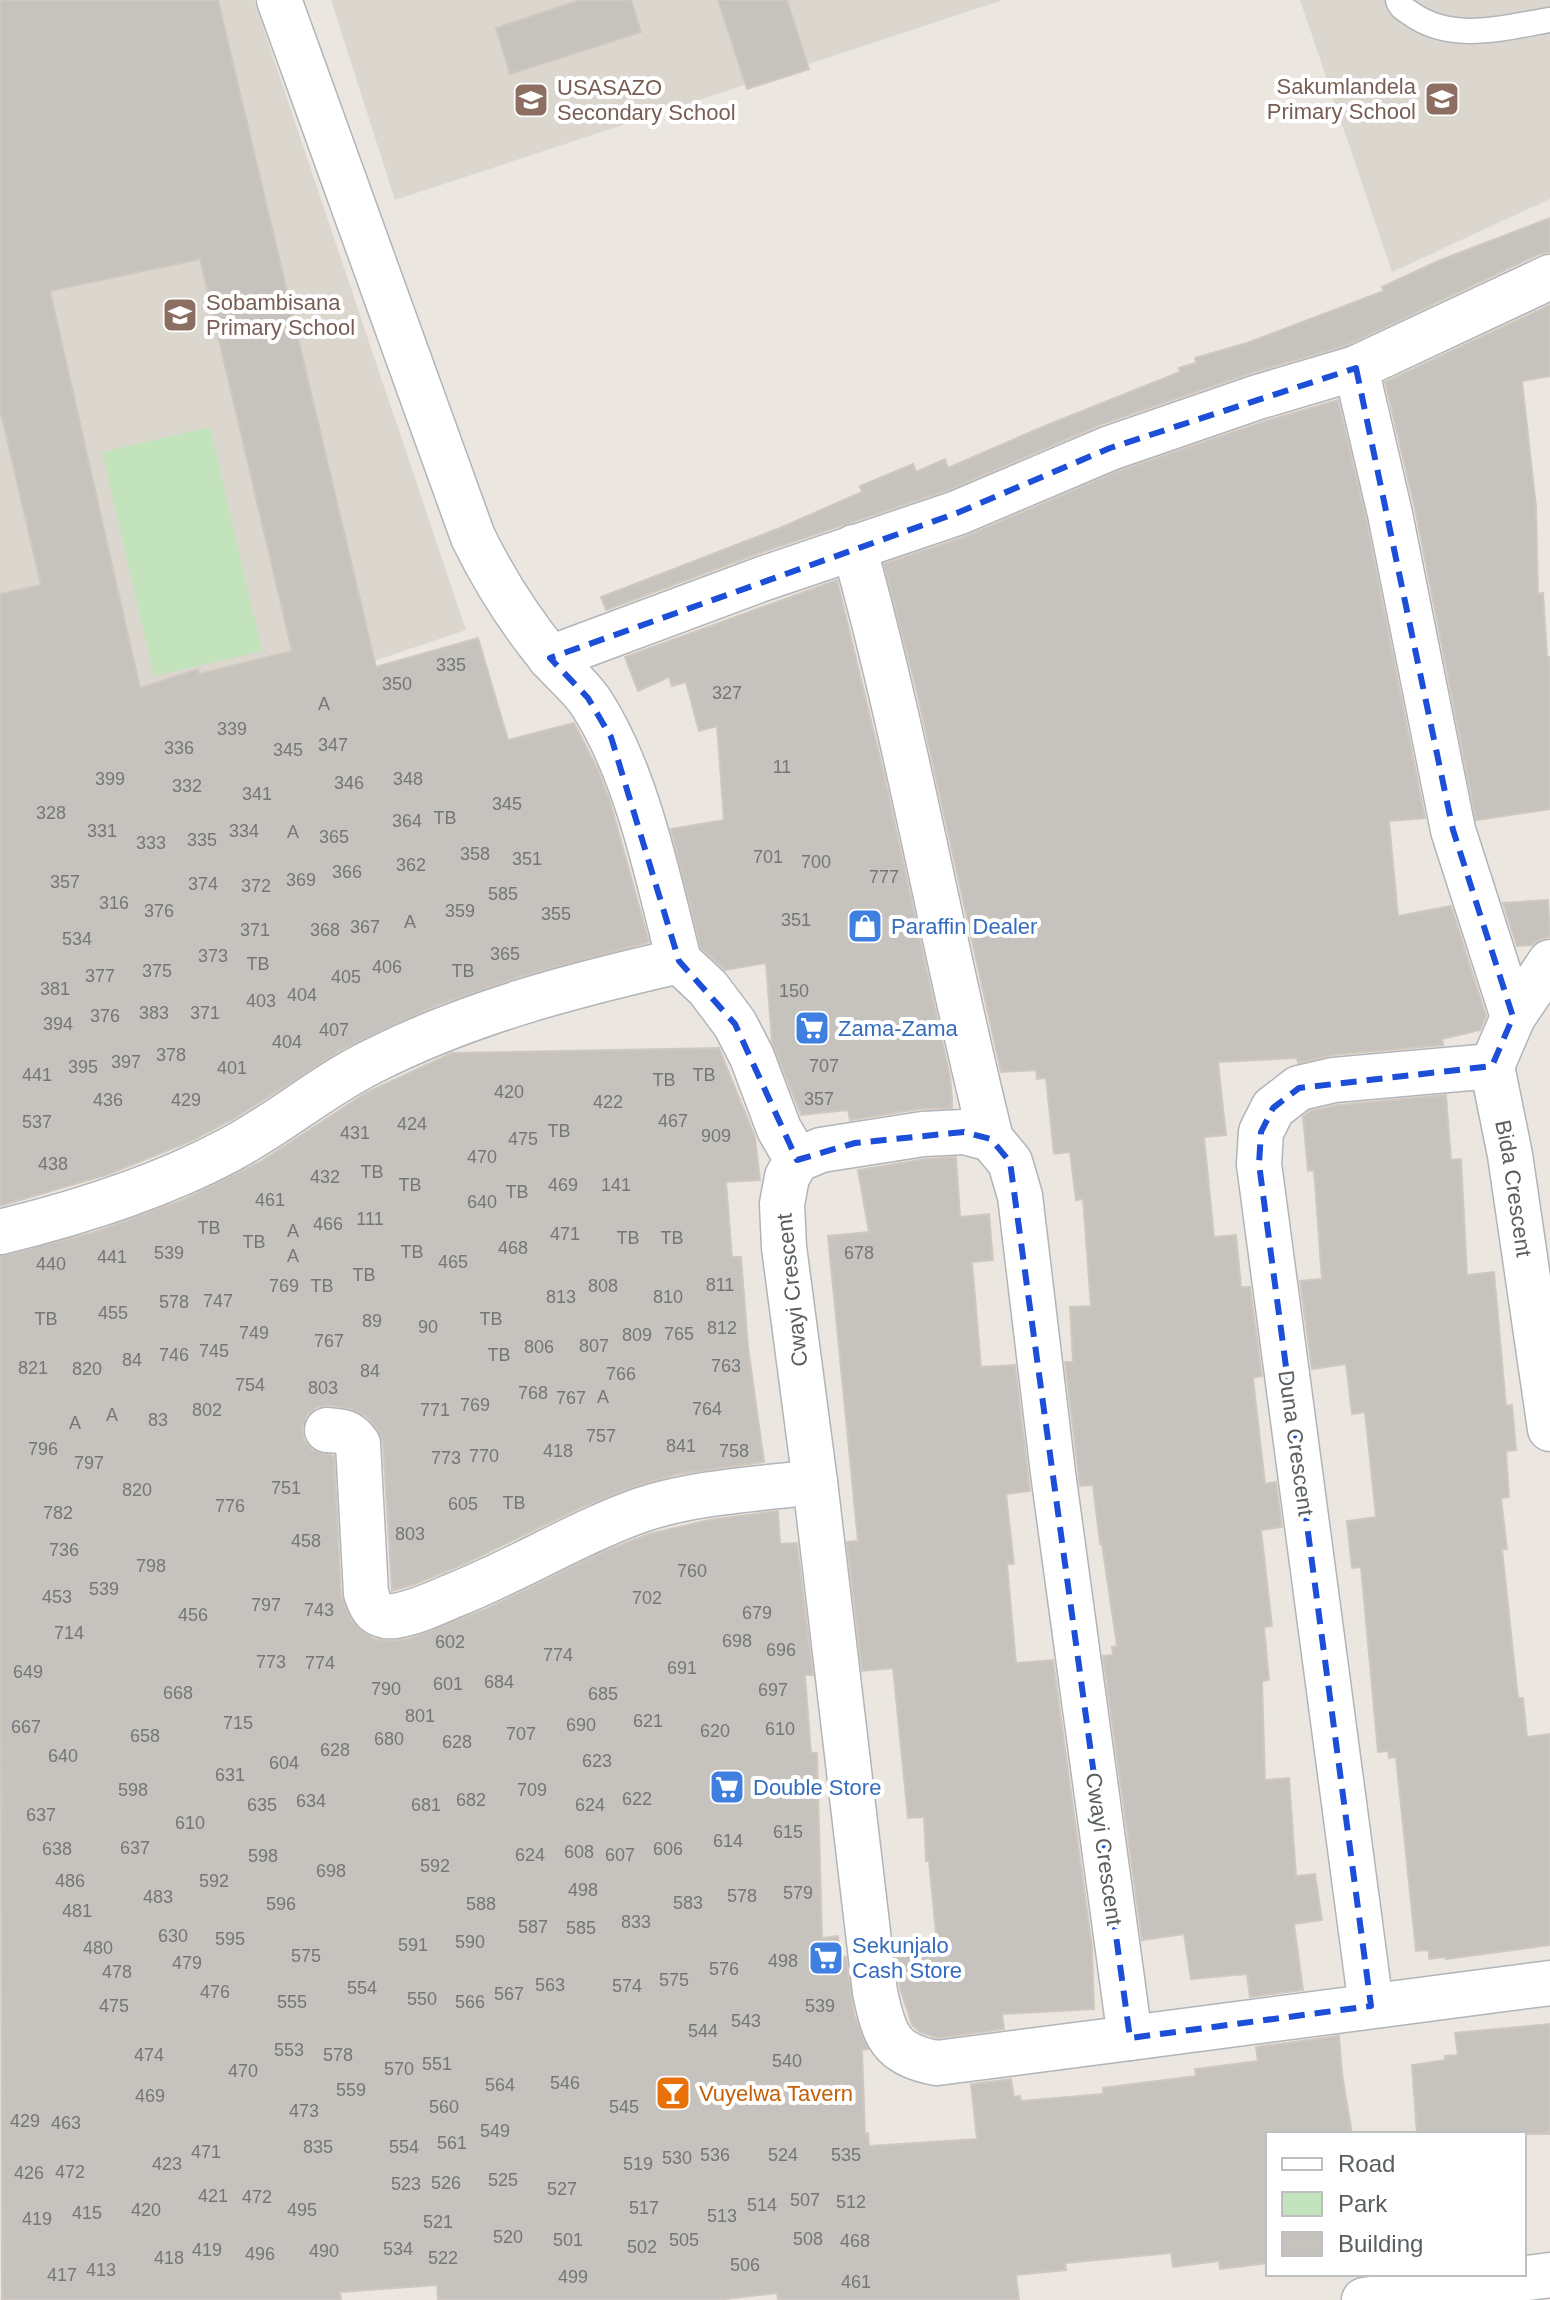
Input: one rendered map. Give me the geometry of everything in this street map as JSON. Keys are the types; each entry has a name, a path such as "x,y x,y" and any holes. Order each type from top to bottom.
{"street":[{"path":"279,0 473,537 492,576 516,614 550,658 588,698 611,737 650,851 679,961 708,988 735,1024 752,1057 779,1129 797,1160 821,1150 923,1134 964,1132 991,1139 932,886 894,700 854,547"},
{"path":"550,658 854,547 957,513 1123,443 1258,397 1356,368 1550,277"},
{"path":"1356,368 1390,514 1453,830 1513,1017"},
{"path":"0,1232 93,1205 175,1175 241,1143 328,1085 374,1060 492,1010 599,979 679,961"},
{"path":"1492,1066 1513,1017 1550,962"},
{"name":"Bida Crescent","path":"1492,1066 1510,1155 1550,1429"},
{"name":"Duna Crescent","path":"1371,2006 1259,1164 1261,1132 1273,1108 1299,1088 1334,1080 1492,1066"},
{"name":"Cwayi Crescent","path":"991,1139 1010,1162 1020,1196 1053,1473 1130,2038"},
{"name":"Cwayi Crescent","path":"797,1160 787,1177 782,1204 784,1247 875,1992 882,2026 896,2046 913,2059 937,2063 1550,1983"},
{"path":"327,1430 352,1435 358,1444 366,1593 372,1609 382,1616 397,1616 432,1605 491,1581 643,1509 707,1496 815,1482"},
{"path":"1364,2300 1550,2275"}],"lane":[{"path":"1398,0 1400,6 1420,21 1449,31 1490,31 1549,20"}],"highlighted area":[{"path":"1356,368 1453,830 1513,1017 1492,1066 1299,1088 1273,1108 1261,1132 1259,1164 1371,2006 1130,2038 1010,1162 991,1139 964,1132 855,1143 797,1160 735,1024 679,961 611,737 588,698 550,658 957,513 1110,448"}],"shaded area":[{"name":"Sobambisana Primary School","path":"0,0 254,0 466,630 0,787"},
{"name":"USASAZO Secondary School","path":"331,0 1003,0 395,200"},
{"name":"Sakumlandela Primary School","path":"1300,0 1550,0 1550,199 1392,272"}],"green space":[{"path":"210,427 262,651 154,676 102,452"}],"building":[{"path":"0,0 218,0 376,667 478,638 508,740 574,723 610,801 649,942 516,978 437,1005 343,1049 235,1118 191,1141 109,1174 0,1206 0,594 41,585 0,409","holes":["200,259 292,651 199,674 198,669 140,688 50,291"]},
{"path":"580,0 631,0 641,32 510,74 496,28"},
{"path":"718,0 787,0 809,69 747,89"},
{"path":"1550,218 1550,252 1539,254 1347,345 1251,373 1102,424 948,490 754,555 606,610 601,597 780,528 862,492 860,486 913,464 916,472 945,459 948,468 1180,372 1179,368 1196,363 1195,358 1247,343 1384,291 1382,287 1438,261"},
{"path":"1550,305 1550,376 1522,381 1536,507 1538,594 1543,593 1547,657 1550,657 1550,809 1476,820 1415,509 1385,382"},
{"path":"1338,400 1366,519 1425,818 1389,821 1398,916 1451,906 1486,1016 1480,1030 1442,1039 1443,1045 1332,1055 1298,1063 1297,1058 1218,1062 1226,1135 1204,1137 1214,1237 1236,1235 1241,1287 1250,1287 1262,1376 1253,1378 1265,1484 1276,1482 1282,1527 1261,1530 1272,1626 1264,1627 1269,1680 1262,1681 1265,1780 1289,1778 1296,1876 1315,1874 1322,1920 1294,1924 1303,1990 1250,1997 1247,1974 1191,1979 1184,1934 1142,1940 1103,1656 1113,1655 1112,1647 1117,1646 1093,1485 1080,1486 1065,1362 1073,1362 1070,1307 1091,1306 1083,1199 1076,1200 1070,1152 1054,1154 1046,1078 1037,1079 1036,1070 1001,1072 916,688 884,564 967,536 1119,471"},
{"path":"837,580 884,774 950,1077 952,1108 919,1109 850,1120 848,1110 801,1115 772,1042 766,963 725,970 701,948 671,829 724,820 717,726 699,731 686,682 672,686 669,677 638,691 625,657"},
{"path":"1548,900 1550,937 1532,945 1517,946 1503,903"},
{"path":"719,1048 755,1137 760,1180 726,1182 732,1257 741,1257 748,1347 764,1462 678,1474 632,1487 582,1507 466,1563 392,1591 383,1443 378,1430 366,1416 352,1409 329,1405 317,1407 307,1415 302,1429 304,1440 312,1450 334,1456 341,1595 351,1620 374,1639 408,1639 486,1609 603,1552 649,1534 709,1520 778,1511 780,1544 797,1543 813,1675 805,1675 811,1753 817,1753 822,1938 838,1936 840,1957 846,1957 854,2014 868,2049 862,2050 865,2134 868,2133 869,2146 977,2139 971,2084 1011,2079 1014,2097 1020,2096 1021,2101 1103,2094 1103,2088 1196,2076 1195,2069 1258,2061 1256,2047 1339,2036 1352,2132 1266,2132 1266,2263 1220,2269 1219,2261 1173,2267 1171,2253 1065,2263 1066,2270 1016,2275 1019,2300 778,2300 777,2293 716,2300 438,2300 437,2285 340,2292 341,2300 2,2300 0,1256 95,1232 185,1199 260,1162 366,1093 452,1053"},
{"path":"1446,1095 1451,1160 1461,1159 1467,1275 1494,1272 1506,1406 1512,1405 1516,1450 1506,1451 1509,1497 1501,1498 1507,1549 1502,1549 1518,1698 1523,1698 1527,1737 1550,1734 1550,1945 1429,1959 1429,1950 1416,1951 1396,1757 1389,1758 1388,1751 1378,1752 1361,1567 1352,1568 1347,1521 1376,1517 1365,1412 1352,1414 1346,1364 1312,1369 1300,1281 1322,1279 1314,1170 1308,1171 1303,1117 1310,1111 1338,1105"},
{"path":"956,1157 960,1217 989,1214 993,1260 972,1262 981,1367 1015,1365 1030,1491 1006,1494 1014,1564 1007,1564 1016,1663 1053,1660 1092,1947 1094,2009 1002,2014 1004,2029 938,2038 920,2032 912,2025 900,1988 896,1955 938,1953 929,1861 926,1861 924,1817 908,1818 893,1668 862,1671 847,1542 858,1541 828,1236 869,1232 858,1170"},
{"path":"1550,2024 1550,2134 1417,2132 1412,2065 1458,2055 1455,2033"}],"place":[{"name":"Sakumlandela Primary School","path":"1442,99"},
{"name":"USASAZO Secondary School","path":"531,100"},
{"name":"Sobambisana Primary School","path":"180,315"},
{"name":"Paraffin Dealer","path":"865,926"},
{"name":"Zama-Zama","path":"812,1028"},
{"name":"Double Store","path":"727,1787"},
{"name":"Sekunjalo Cash Store","path":"826,1958"},
{"name":"Vuyelwa Tavern","path":"673,2093"}]}
